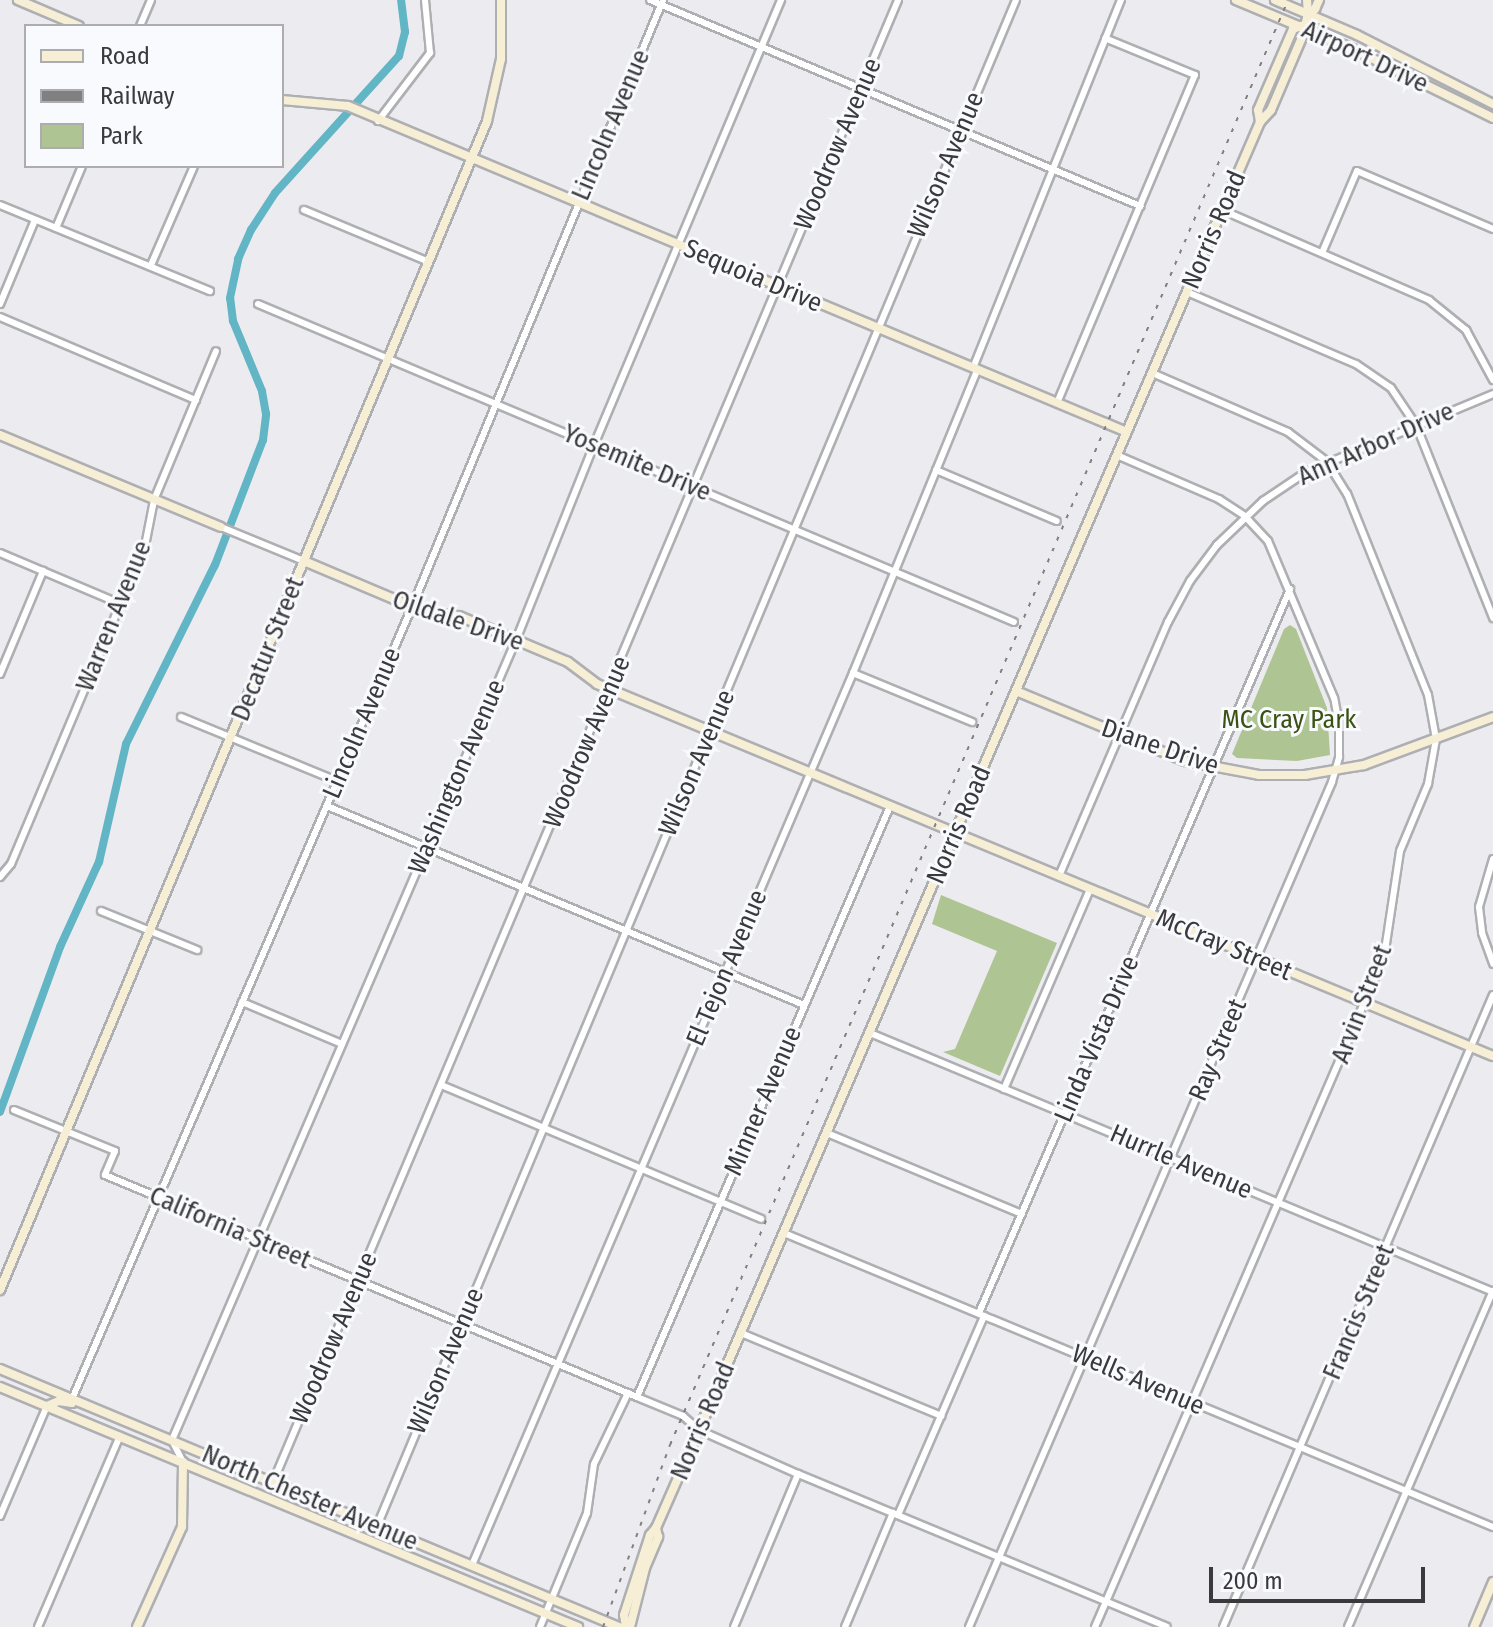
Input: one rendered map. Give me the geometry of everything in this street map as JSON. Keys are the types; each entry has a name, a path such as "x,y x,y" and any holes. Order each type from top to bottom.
{"street":[{"path":"18,0 74,24"},
{"path":"141,24 151,0"},
{"path":"378,121 430,53 425,0"},
{"name":"Decatur Street","path":"0,1290 487,121 499,77 501,0"},
{"path":"650,0 662,2 1140,206"},
{"name":"Washington Avenue","path":"172,1440 516,640 594,445 781,0"},
{"name":"Woodrow Avenue","path":"273,1482 898,0"},
{"name":"Wilson Avenue","path":"377,1526 1016,0"},
{"name":"El Tejon Avenue","path":"472,1565 853,673 1121,0"},
{"name":"Airport Drive","path":"1236,0 1302,26 1493,118"},
{"name":"Airport Drive","path":"1275,0 1493,104"},
{"path":"1307,0 1308,14"},
{"name":"Norris Road","path":"628,1627 624,1615 650,1535 656,1528 741,1333 1260,122 1271,110 1303,35 1302,26 1319,0"},
{"name":"Lincoln Avenue","path":"72,1399 412,607 662,2"},
{"path":"1057,403 1195,75 1105,38"},
{"name":"Sequoia Drive","path":"284,100 348,106 1127,432"},
{"path":"56,228 81,168"},
{"path":"151,265 193,168"},
{"path":"1322,253 1357,171 1493,229"},
{"path":"0,205 210,291"},
{"path":"304,210 429,262"},
{"path":"1222,210 1443,308 1476,343 1493,380"},
{"path":"0,304 35,220"},
{"path":"1187,292 1368,370 1401,400 1416,425 1493,618"},
{"name":"Yosemite Drive","path":"258,304 1014,622"},
{"path":"0,317 196,400"},
{"name":"Warren Avenue","path":"0,877 11,864 145,546 154,500 216,351"},
{"name":"Arvin Street","path":"1095,1627 1365,1003 1388,943 1397,864 1428,784 1436,739 1428,695 1347,494 1326,461 1288,432 1152,373"},
{"name":"Ann Arbor Drive","path":"1059,876 1178,601 1203,563 1245,516 1286,484 1326,461 1493,394"},
{"name":"Oildale Drive","path":"0,435 412,607 459,616 568,662 610,689 956,831"},
{"name":"Ray Street","path":"969,1627 1336,771 1340,741 1337,711 1268,541 1245,516 1219,499 1117,455"},
{"path":"936,470 1057,521"},
{"path":"0,553 121,604"},
{"path":"0,674 43,571"},
{"name":"Linda Vista Drive","path":"845,1627 941,1416 1022,1214 1290,589"},
{"path":"853,673 972,722"},
{"name":"Diane Drive","path":"1016,691 1119,735 1213,768 1282,775 1336,771 1386,759 1493,717"},
{"path":"181,717 337,781"},
{"path":"327,806 804,1005"},
{"name":"Minner Avenue","path":"637,1397 890,806"},
{"name":"McCray Street","path":"956,831 1493,1056"},
{"path":"1493,859 1479,907 1482,933 1493,964"},
{"path":"1004,1089 1090,889"},
{"path":"101,911 197,950"},
{"name":"Francis Street","path":"1223,1627 1473,1048 1493,995"},
{"path":"242,1002 342,1044"},
{"name":"Hurrle Avenue","path":"870,1033 1493,1292"},
{"path":"441,1085 761,1219"},
{"name":"California Street","path":"14,1110 115,1151 105,1175 683,1416 699,1430 798,1474 1167,1627"},
{"path":"827,1133 1022,1214"},
{"name":"Wells Avenue","path":"784,1233 1493,1527"},
{"path":"1348,1627 1493,1292"},
{"path":"741,1333 941,1416"},
{"name":"North Chester Avenue","path":"0,1369 619,1627"},
{"name":"North Chester Avenue","path":"0,1387 578,1627"},
{"path":"540,1627 587,1513 594,1464 628,1393"},
{"path":"0,1516 47,1406 59,1401 85,1404"},
{"path":"38,1627 120,1436"},
{"path":"137,1627 182,1527 183,1462 172,1440"},
{"path":"734,1627 798,1474"},
{"path":"1474,1627 1493,1582"}],"green space":[{"name":"MC Cray Park","path":"1290,625 1296,629 1327,708 1330,755 1297,761 1237,758 1232,754 1284,629"},
{"path":"941,895 1057,943 1000,1076 943,1052 955,1049 997,951 932,924"}],"waterway":[{"path":"0,1112 60,947 99,862 126,744 215,565 263,440 266,414 262,391 233,321 230,298 238,259 251,230 275,193 399,56 405,32 401,0"}],"railway":[{"path":"603,1627 670,1445 1288,0"}]}
